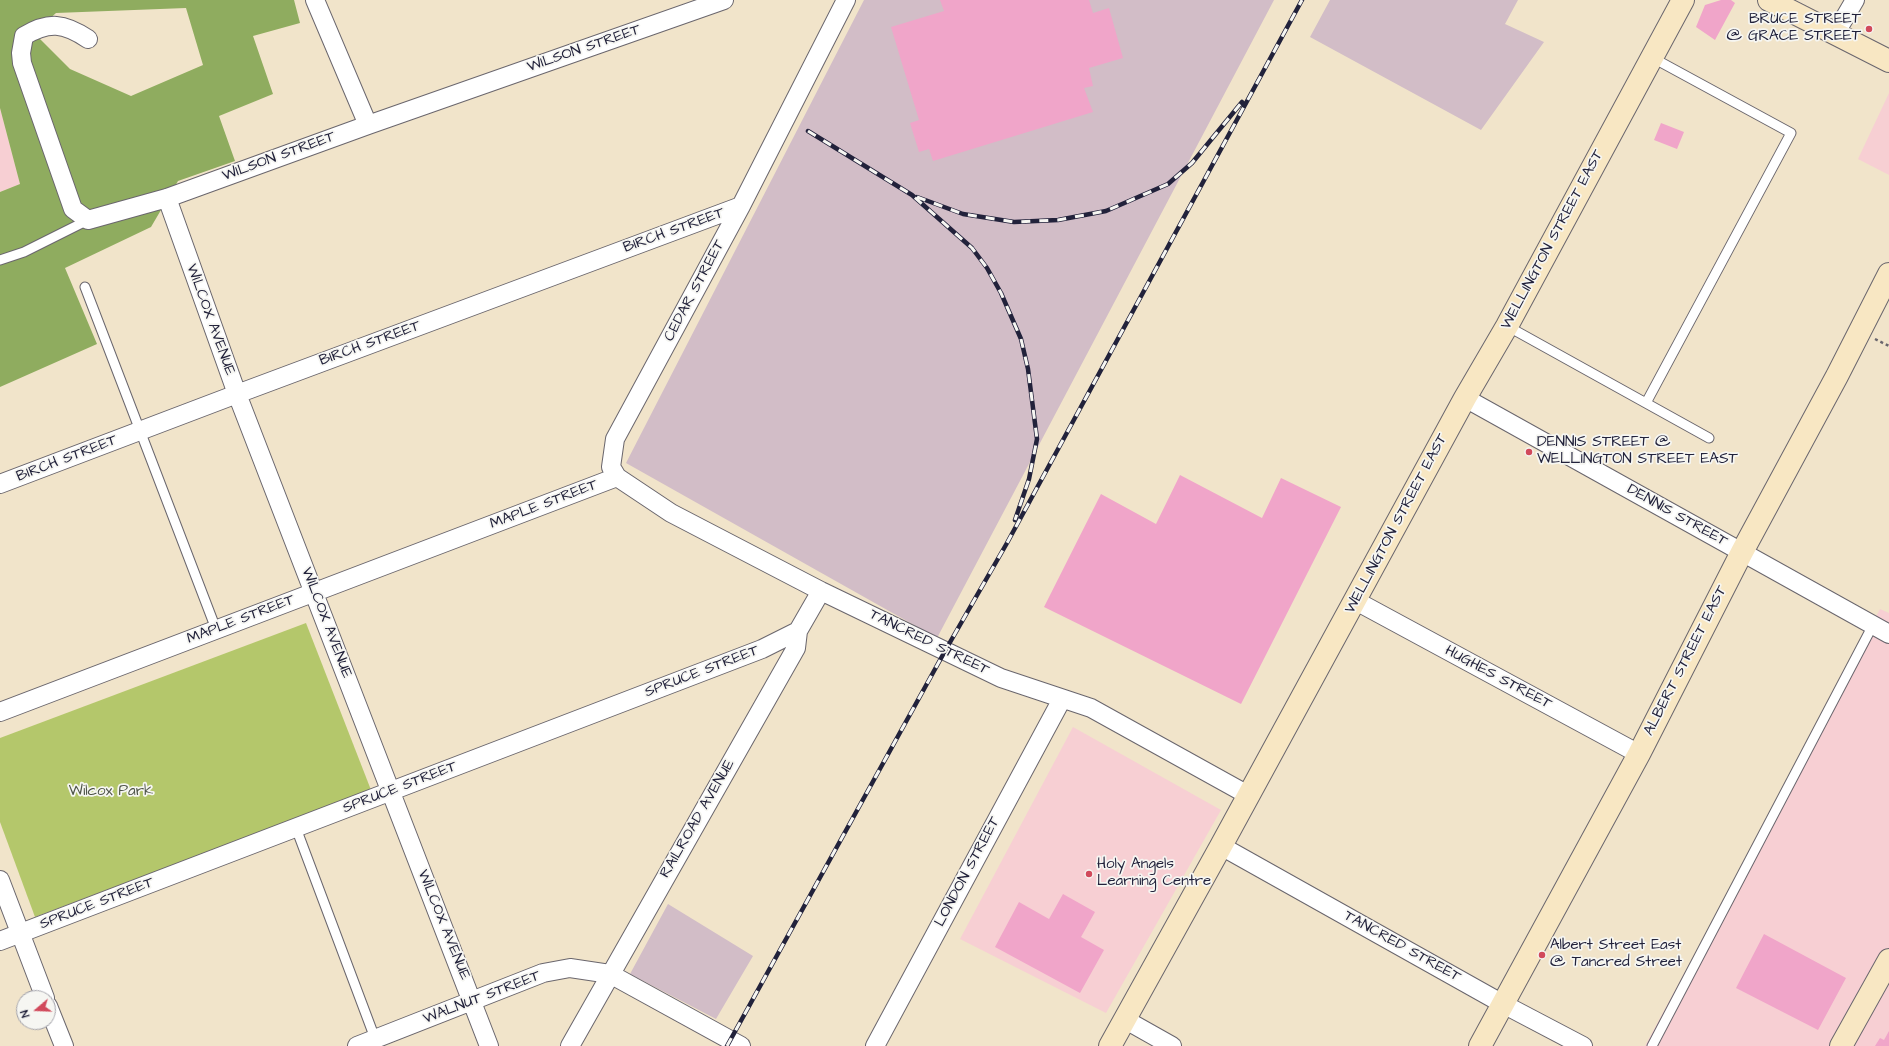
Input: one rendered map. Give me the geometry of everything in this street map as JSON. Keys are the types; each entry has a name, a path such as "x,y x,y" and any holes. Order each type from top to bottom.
{"main road":[{"path":"1669,0 1669,25"},
{"name":"WELLINGTON STREET EAST","path":"1110,1046 1356,601 1465,398 1507,326 1683,0"},
{"path":"1769,0 1889,61"},
{"name":"ALBERT STREET EAST","path":"1480,1046 1639,754 1742,552 1837,376 1889,274"},
{"path":"1842,1046 1889,960"}],"street":[{"path":"316,0 368,125"},
{"name":"WILSON STREET","path":"88,220 167,198 368,125 724,0"},
{"name":"CEDAR STREET","path":"617,477 611,467 615,440 741,206 846,0"},
{"path":"1836,34 1855,0"},
{"path":"88,39 73,30 53,25 37,28 24,36 21,52 22,63 73,209 88,220"},
{"name":"WILCOX AVENUE","path":"167,198 236,394 489,1046"},
{"name":"BIRCH STREET","path":"0,484 236,394 741,206"},
{"name":"DENNIS STREET","path":"1465,398 1889,634"},
{"name":"TANCRED STREET","path":"617,477 671,513 821,591 1000,678 1091,708 1248,795"},
{"name":"MAPLE STREET","path":"0,712 617,477"},
{"name":"RAILROAD AVENUE","path":"570,1046 796,648 798,631 821,591"},
{"name":"HUGHES STREET","path":"1356,601 1639,754"},
{"name":"SPRUCE STREET","path":"0,941 762,649 798,631"},
{"name":"LONDON STREET","path":"875,1046 1062,699"},
{"name":"TANCRED STREET","path":"1221,846 1503,1004 1583,1046"},
{"path":"0,880 19,934 42,990"},
{"name":"WALNUT STREET","path":"357,1046 377,1042 543,973 570,968 610,974"},
{"path":"610,974 741,1046"},
{"path":"1124,1019 1172,1046"},
{"path":"56,1026 64,1046"}],"lane":[{"path":"1646,403 1791,133 1653,58"},
{"path":"0,260 24,252 88,220"},
{"path":"85,287 216,629"},
{"path":"1507,326 1709,438"},
{"path":"1652,1046 1873,625"},
{"path":"296,828 377,1042"}],"path":[{"path":"1873,338 1889,346"}],"shaded area":[{"path":"864,0 1274,0 937,638 626,463"},
{"path":"1330,0 1518,0 1505,24 1544,42 1481,130 1310,37"},
{"path":"1889,93 1889,175 1858,159"},
{"path":"0,108 20,184 0,192"},
{"path":"1880,609 1889,613 1889,1046 1645,1046"},
{"name":"Holy Angels Learning Centre","path":"1073,727 1221,810 1106,1013 960,939"},
{"path":"668,904 753,956 716,1019 630,974"}],"green space":[{"path":"0,0 294,0 300,23 253,36 273,94 219,116 235,161 178,181 151,227 65,268 97,344 0,387 0,192 20,184 0,108","holes":["186,8 203,65 131,96 70,69 34,33 56,13"]},
{"name":"Wilcox Park","path":"306,623 371,790 35,917 0,822 0,738"}],"building":[{"path":"940,0 1089,0 1093,13 1109,8 1123,58 1089,68 1093,86 1084,88 1093,112 933,161 929,149 919,152 910,123 919,120 891,27 944,11"},
{"path":"1721,0 1731,0 1735,3 1715,40 1696,27 1705,5"},
{"path":"1661,123 1684,132 1677,149 1654,140"},
{"path":"1180,475 1262,518 1281,478 1341,507 1241,704 1044,607 1101,494 1156,524"},
{"path":"1063,894 1095,912 1081,937 1104,950 1080,993 995,947 1019,902 1049,919"},
{"path":"1764,934 1846,978 1818,1030 1736,988"},
{"path":"1889,1031 1889,1046 1875,1046 1880,1038 1884,1040"}],"railway":[{"path":"727,1046 945,651 1007,543 1302,0"},
{"path":"917,197 963,214 1014,222 1058,220 1106,211 1168,184 1192,163 1242,102"},
{"path":"808,131 912,195 972,248 987,268 1001,293 1021,339 1028,369 1037,439 1029,479 1015,520"}],"place":[{"name":"BRUCE STREET @ GRACE STREET","path":"1869,29"},
{"name":"DENNIS STREET @ WELLINGTON STREET EAST","path":"1529,452"},
{"name":"Holy Angels Learning Centre","path":"1089,874"},
{"name":"Albert Street East @ Tancred Street","path":"1542,955"}]}
